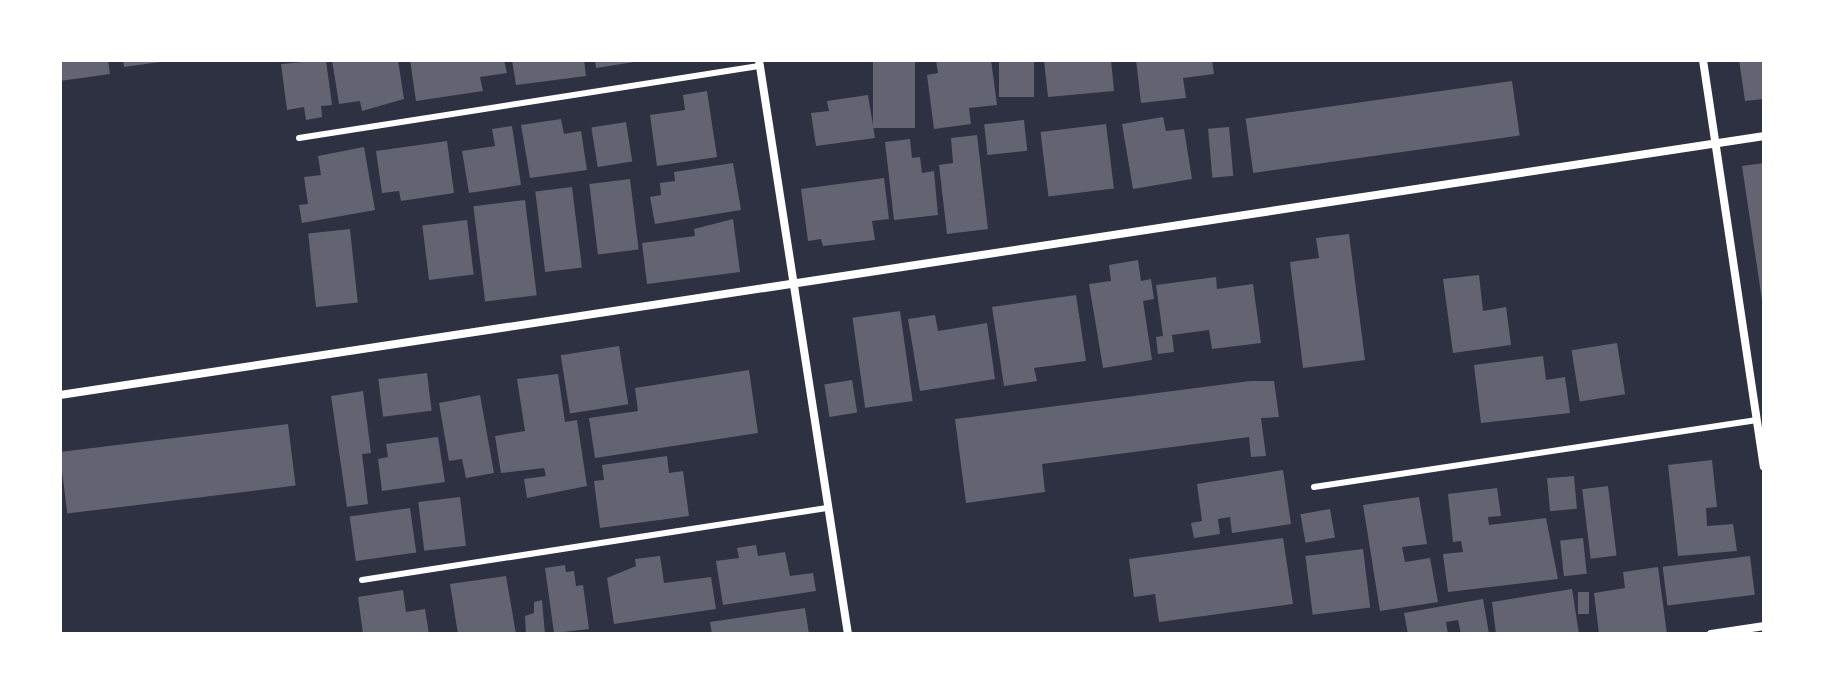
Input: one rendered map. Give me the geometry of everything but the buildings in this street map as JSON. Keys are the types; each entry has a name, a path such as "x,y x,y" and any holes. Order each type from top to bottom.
{"street":[{"path":"1703,60 1761,420 1764,466"},
{"path":"759,63 848,634"},
{"path":"60,395 1764,136"},
{"path":"1711,634 1764,626"}],"lane":[{"path":"299,138 759,63"},
{"path":"1314,487 1761,420"},
{"path":"362,580 828,508"}]}
